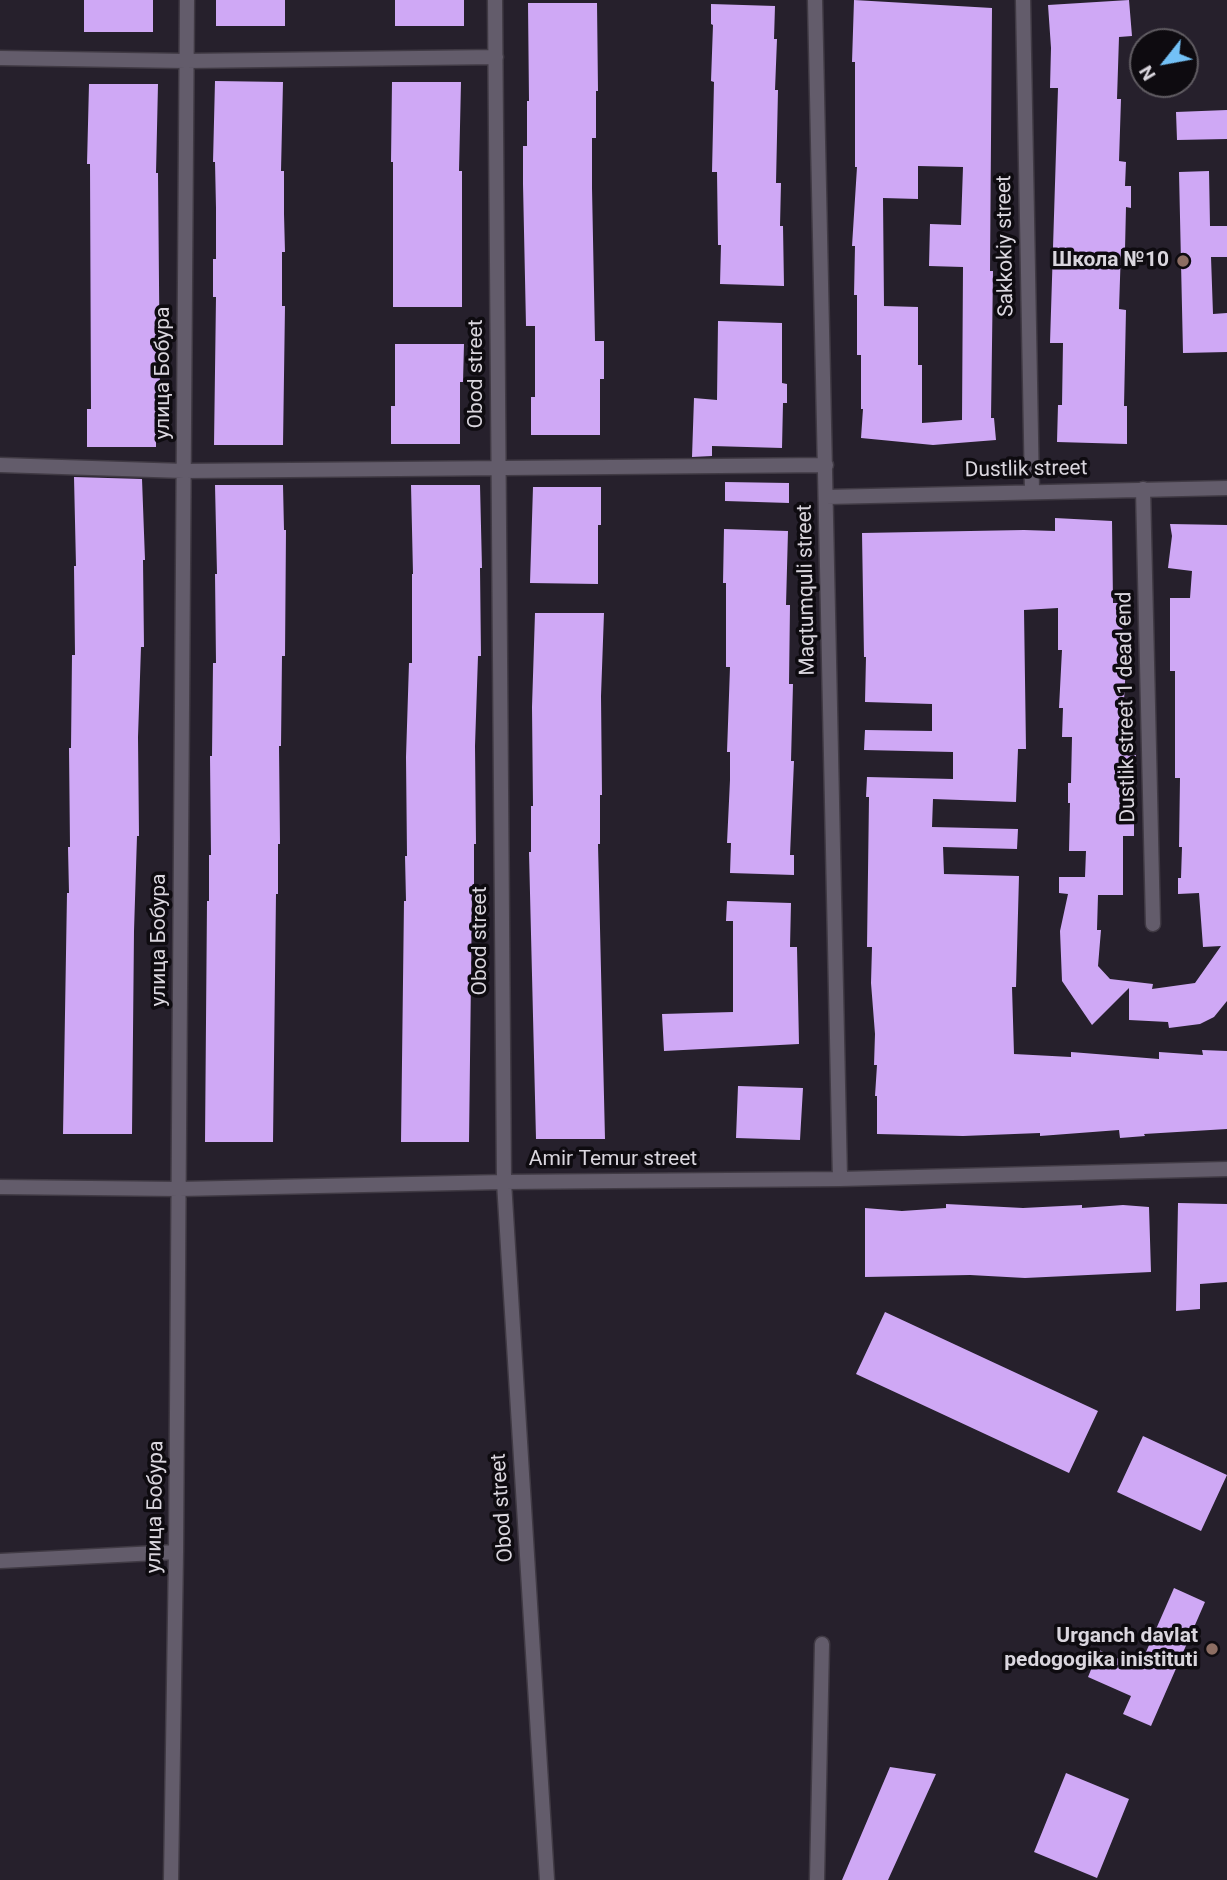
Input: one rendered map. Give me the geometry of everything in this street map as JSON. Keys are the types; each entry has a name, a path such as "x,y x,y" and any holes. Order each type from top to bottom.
{"street":[{"name":"улица Бобура","path":"171,1880 176,1552 187,0"},
{"name":"Obod street","path":"495,0 504,1182 547,1880"},
{"name":"Maqtumquli street","path":"815,0 840,1179"},
{"name":"Sakkokiy street","path":"1023,0 1032,491"},
{"path":"0,58 186,61 496,57"},
{"path":"0,465 184,471 826,465"},
{"name":"Dustlik street","path":"826,497 1227,488"},
{"name":"Dustlik street 1 dead end","path":"1143,489 1153,924"},
{"name":"Amir Temur street","path":"0,1187 179,1189 840,1179 1227,1169"},
{"path":"0,1561 176,1552"},
{"path":"817,1880 822,1643"}],"building":[{"path":"84,0 153,0 153,32 84,32"},
{"path":"216,0 285,0 285,26 216,26"},
{"path":"395,0 464,0 464,26 395,26"},
{"path":"854,0 992,8 991,418 994,418 996,440 933,445 861,438 861,355 857,355 855,246 852,246 857,167 855,62 852,62","holes":["918,166 963,167 961,225 930,224 929,266 963,267 962,420 922,423 918,307 884,306 883,198 918,199"]},
{"path":"1129,0 1131,28 1129,28 1129,36 1119,37 1117,99 1121,99 1119,161 1126,162 1125,186 1131,186 1131,208 1126,207 1125,249 1121,249 1119,309 1126,310 1124,406 1127,406 1127,444 1057,442 1058,405 1062,405 1063,343 1050,343 1058,88 1050,88 1048,5"},
{"path":"528,3 597,3 598,91 596,138 592,138 592,188 595,341 604,341 604,379 600,379 600,435 531,435 531,397 535,397 535,326 526,326 523,184 523,146 527,146 529,101"},
{"path":"711,4 775,6 775,90 778,90 776,183 781,183 780,226 783,226 784,286 720,284 717,172 712,172 714,82 711,81"},
{"path":"215,81 283,82 283,445 214,445"},
{"path":"392,82 461,82 459,171 462,171 462,307 393,307"},
{"path":"89,84 158,84 156,173 160,393 156,393 156,447 87,447 87,409 91,409 90,164 87,164"},
{"path":"1227,110 1227,139 1177,140 1176,112"},
{"path":"1209,171 1210,226 1227,226 1227,257 1211,257 1213,314 1227,313 1227,352 1183,353 1179,172"},
{"path":"718,321 782,323 782,383 787,384 787,403 783,403 782,448 712,446 712,456 692,457 694,398 717,400"},
{"path":"395,344 464,344 463,382 460,382 460,444 391,444 391,406 395,406"},
{"path":"74,477 142,479 144,647 141,647 138,737 139,836 134,931 132,1134 63,1134 70,847 69,748 72,655 75,655"},
{"path":"725,482 789,483 789,503 725,501"},
{"path":"215,485 283,485 286,530 285,656 282,656 279,746 280,844 276,894 273,1142 205,1142 207,901 211,855 210,756 213,663 216,663"},
{"path":"411,485 480,485 481,656 478,656 475,746 476,844 472,894 469,1142 401,1142 407,856 406,757 409,663 412,663"},
{"path":"533,487 601,487 598,584 530,583"},
{"path":"1055,518 1112,521 1113,603 1122,603 1123,664 1126,664 1123,719 1126,719 1126,755 1136,755 1135,775 1132,775 1134,836 1123,836 1123,895 1098,895 1097,930 1101,930 1098,966 1110,979 1153,984 1152,989 1195,983 1221,946 1203,947 1199,893 1178,894 1182,847 1179,847 1180,778 1175,778 1175,671 1170,671 1170,598 1190,598 1192,571 1168,568 1172,536 1170,524 1227,525 1227,1001 1214,1017 1200,1024 1169,1028 1168,1022 1129,1020 1129,988 1092,1025 1062,981 1060,931 1068,894 1059,893 1059,877 1085,877 1086,851 1069,851 1068,783 1071,783 1072,737 1062,737 1063,708 1059,708 1062,650 1058,650 1058,608 1024,610 1026,749 1018,749 1016,802 933,799 932,827 1018,829 1017,849 943,847 944,874 1019,876 1016,987 1012,987 1014,1054 1071,1057 1071,1052 1159,1059 1159,1052 1203,1055 1202,1050 1227,1051 1227,1129 1120,1138 1119,1130 1040,1136 1040,1133 963,1136 877,1134 872,947 867,947 867,777 953,779 953,752 864,750 865,730 932,731 932,704 865,702 862,533 1055,531"},
{"path":"724,529 788,531 786,605 790,605 789,684 793,684 791,761 794,761 790,855 794,855 794,875 730,873 731,843 727,843 730,752 727,752 730,667 726,667"},
{"path":"535,613 604,613 602,795 598,844 605,1139 536,1139 529,852 533,806"},
{"path":"727,901 791,903 790,947 797,947 799,1044 664,1051 662,1014 733,1012 733,921 726,921"},
{"path":"738,1086 803,1088 800,1140 736,1138"},
{"path":"1178,1203 1227,1204 1227,1282 1200,1284 1200,1309 1176,1311"},
{"path":"946,1204 1023,1208 1082,1205 1082,1208 1123,1205 1149,1207 1151,1272 1025,1278 970,1275 865,1277 865,1208 902,1211 946,1208"},
{"path":"885,1312 1098,1411 1069,1473 856,1374"},
{"path":"1143,1436 1227,1475 1201,1531 1117,1492"},
{"path":"1174,1588 1205,1602 1151,1726 1123,1714 1131,1696 1088,1677 1099,1650 1139,1668"},
{"path":"890,1767 936,1774 888,1880 842,1880"},
{"path":"1066,1773 1129,1799 1097,1878 1034,1852"}],"place":[{"name":"Школа №10","path":"1183,261"},
{"name":"Urganch davlat pedogogika inistituti","path":"1212,1649"}]}
